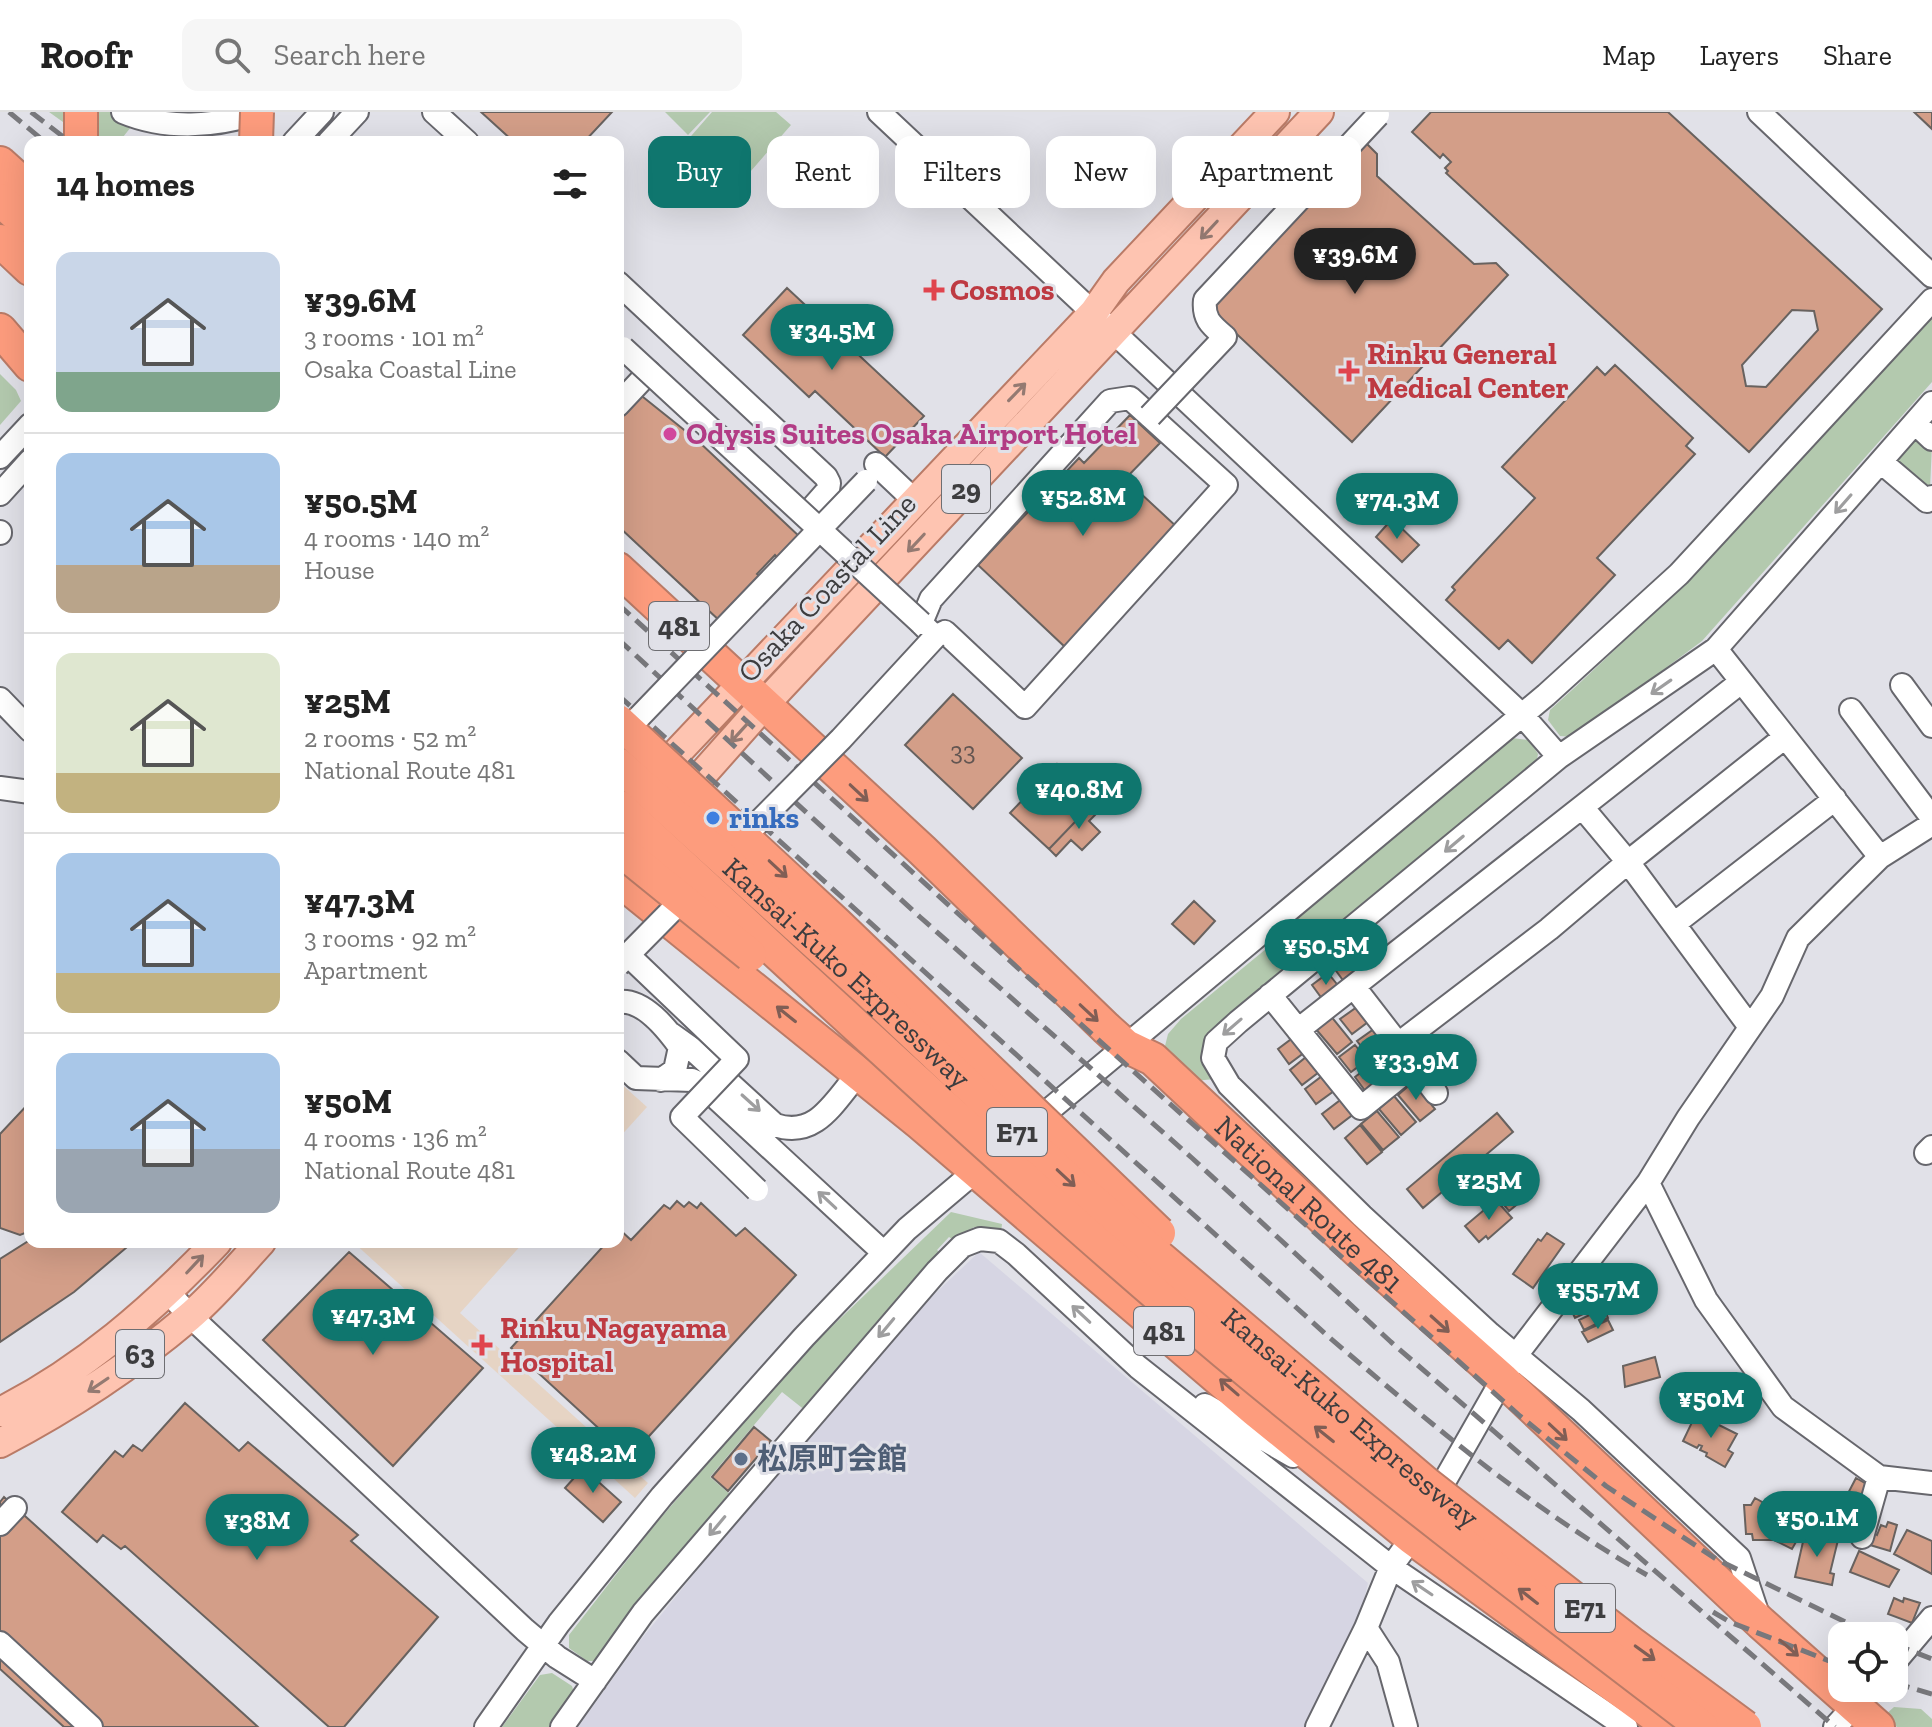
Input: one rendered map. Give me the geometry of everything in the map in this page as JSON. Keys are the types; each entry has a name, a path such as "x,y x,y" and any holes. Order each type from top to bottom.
{"highway":[{"path":"81,112 81,136"},
{"path":"256,136 258,112"},
{"path":"0,163 24,185"},
{"path":"0,200 24,222"},
{"path":"0,241 24,263"},
{"path":"0,330 24,358"},
{"name":"481","path":"624,575 740,683"},
{"name":"National Route 481","path":"740,683 922,850 1126,1046 1153,1059 1359,1252 1509,1366 1761,1623 1878,1727"},
{"path":"624,727 1130,1203 1172,1245 1227,1313"},
{"name":"Kansai-Kuko Expressway","path":"624,769 866,989 1073,1184 1428,1485 1631,1643 1745,1727"},
{"name":"Kansai-Kuko Expressway","path":"624,811 1094,1240 1222,1350 1415,1508 1702,1727"},
{"path":"624,853 787,984 1002,1171 1094,1240"},
{"name":"481","path":"624,884 976,1170 1255,1410 1412,1538 1670,1727"}],"main road":[{"name":"Osaka Coastal Line","path":"624,809 740,683 1094,312 1116,281 1275,112"},
{"name":"Osaka Coastal Line","path":"624,863 764,705 1319,112"},
{"name":"63","path":"0,1412 83,1362 169,1293 211,1248"},
{"name":"63","path":"0,1443 98,1385 190,1316 255,1248"}],"street":[{"path":"123,112 146,119 185,124 213,124 258,112"},
{"path":"300,136 322,112"},
{"path":"335,136 357,112"},
{"path":"434,112 460,136"},
{"path":"879,112 1523,716 1559,757"},
{"path":"1759,112 1932,276"},
{"path":"1150,416 1225,337 1207,321 1205,300 1378,115"},
{"path":"624,289 826,477 828,490 813,507"},
{"path":"486,1727 543,1644 662,1496 804,1337 907,1229 1523,716 1679,574 1932,300"},
{"path":"624,349 928,630 945,632 1025,707 1226,485 1130,398 1110,401 931,599 928,630 841,739 624,959"},
{"path":"624,399 649,372"},
{"path":"1509,1366 1490,1334 1362,1216 1229,1085 1213,1058 1216,1042 1559,757 1716,649 1932,403"},
{"path":"1915,423 1932,439"},
{"path":"0,457 24,431"},
{"path":"1881,462 1927,501 1932,497"},
{"path":"0,494 24,468"},
{"path":"624,733 686,672 871,473 914,500"},
{"path":"1716,649 1880,857"},
{"path":"1298,1030 1741,682"},
{"path":"1902,685 1932,726"},
{"path":"0,690 24,708"},
{"path":"0,699 24,724"},
{"path":"1317,1727 1366,1628 1391,1567 1412,1538 1509,1366 1648,1183 1772,996 1798,938 1880,857 1932,821 1851,710"},
{"path":"1397,1045 1549,929 1785,737"},
{"path":"0,788 24,791"},
{"path":"1674,924 1835,799"},
{"path":"1582,807 1628,862 1750,1027"},
{"path":"624,961 737,1059 682,1117 757,1190"},
{"path":"1354,987 1436,1093"},
{"path":"1270,995 1361,1108 1414,1065"},
{"path":"624,1001 639,1005 775,1125 790,1130 816,1122 859,1073"},
{"path":"661,1080 675,1070 680,1059 680,1047 671,1034"},
{"path":"624,1067 636,1078 692,1080 701,1084 884,1253"},
{"path":"1231,1133 1362,1216"},
{"path":"1648,1183 1706,1300 1783,1407 1879,1477 1932,1483"},
{"path":"562,1727 620,1644 664,1589 900,1312 962,1246 980,1239 999,1241 1016,1254 1138,1367 1391,1567 1626,1727"},
{"path":"169,1293 190,1316 543,1644 595,1681"},
{"path":"1138,1367 1354,1491"},
{"path":"1862,1537 1879,1477"},
{"path":"1922,1647 1932,1618"},
{"path":"1366,1628 1388,1662 1406,1727"},
{"path":"1536,1631 1633,1727"},
{"path":"0,1643 91,1727"}],"shaded area":[{"path":"624,1086 647,1107 624,1132"},
{"name":"Rinku Nagayama Hospital","path":"360,1248 519,1248 460,1313 648,1483 635,1498"},
{"path":"979,1252 1368,1583 1363,1604 1329,1689 1308,1727 578,1727 639,1642 737,1521 906,1321"}],"green space":[{"path":"49,112 143,112 124,136 83,136"},
{"path":"665,112 710,112 688,135"},
{"path":"712,112 776,112 791,125 781,136 767,136 767,153 751,171 751,136 691,136"},
{"path":"1932,315 1932,382 1702,641 1573,737 1560,736 1548,720 1550,710 1699,567"},
{"path":"0,374 16,390 21,401 0,425"},
{"path":"1918,432 1932,444 1930,489 1894,460"},
{"path":"1512,738 1529,740 1538,754 1536,765 1218,1024 1207,1038 1204,1050 1215,1079 1194,1081 1164,1050 1168,1034 1181,1019"},
{"path":"951,1212 1002,1224 1001,1233 977,1231 974,1227 955,1241 949,1237 937,1250 942,1254 806,1411 782,1392 710,1477 732,1496 598,1661 587,1661 569,1648 569,1635 653,1527 795,1362"},
{"path":"552,1673 572,1686 575,1696 553,1727 502,1727 540,1675"},
{"path":"1894,1707 1921,1709 1932,1719 1932,1727 1897,1727 1884,1716"}],"building":[{"path":"481,112 612,112 590,136 507,136"},
{"path":"1431,112 1668,112 1882,309 1749,452 1446,173 1445,168 1451,162 1443,154 1440,158 1412,132","holes":["1792,310 1814,311 1818,330 1766,387 1746,386 1742,365"]},
{"path":"1914,112 1932,112 1932,129"},
{"path":"1364,141 1377,154 1377,176 1474,264 1496,263 1508,275 1352,442 1210,309 1303,208 1361,208 1361,144"},
{"path":"787,288 924,416 885,457 815,391 809,397 743,335"},
{"path":"1615,365 1693,438 1686,446 1695,454 1597,558 1615,575 1532,663 1508,640 1499,649 1446,600 1455,590 1452,587 1535,498 1502,467 1597,367 1605,375"},
{"path":"624,382 698,441 801,538 780,560 775,555 757,574 762,578 721,622 624,532"},
{"path":"1130,415 1160,443 1125,479 1178,528 1065,647 978,565 1079,458 1084,463"},
{"path":"1392,519 1419,545 1402,562 1376,537"},
{"path":"953,694 1022,758 973,809 905,745"},
{"path":"1057,764 1096,800 1049,849 1010,813"},
{"path":"1096,800 1103,807 1089,821 1100,832 1082,850 1071,840 1056,856 1049,849"},
{"path":"1194,901 1215,921 1194,944 1172,924"},
{"path":"1370,939 1382,954 1366,967 1354,951"},
{"path":"1350,956 1361,971 1345,983 1334,968"},
{"path":"1328,973 1340,988 1323,1000 1312,985"},
{"path":"1357,1007 1368,1022 1352,1034 1340,1019"},
{"path":"1330,1015 1352,1042 1337,1054 1315,1028"},
{"path":"1374,1029 1385,1044 1369,1056 1357,1041"},
{"path":"1294,1037 1305,1052 1289,1064 1278,1049"},
{"path":"1355,1045 1367,1060 1351,1072 1339,1057"},
{"path":"1390,1051 1402,1066 1385,1078 1374,1063"},
{"path":"1311,1053 1323,1069 1302,1085 1290,1070"},
{"path":"1371,1065 1382,1080 1366,1092 1355,1077"},
{"path":"1326,1073 1338,1088 1316,1104 1305,1089"},
{"path":"1413,1082 1435,1109 1420,1121 1398,1095"},
{"path":"1394,1096 1416,1122 1401,1135 1379,1109"},
{"path":"1343,1098 1355,1113 1334,1129 1322,1114"},
{"path":"24,1108 24,1233 20,1235 0,1228 0,1134"},
{"path":"1377,1111 1399,1137 1383,1150 1361,1124"},
{"path":"1497,1113 1513,1132 1423,1208 1407,1189"},
{"path":"1360,1125 1382,1152 1367,1164 1345,1138"},
{"path":"1505,1169 1527,1196 1509,1211 1487,1184"},
{"path":"1496,1200 1512,1218 1488,1239 1486,1236 1479,1242 1465,1226"},
{"path":"677,1201 684,1207 689,1202 697,1208 701,1203 736,1236 745,1228 796,1275 630,1457 511,1348 602,1248 624,1248 624,1234 631,1240 664,1205 670,1209"},
{"path":"1547,1233 1564,1244 1533,1288 1513,1274 1538,1239 1541,1241"},
{"path":"24,1244 24,1248 126,1248 74,1292 0,1342 0,1259"},
{"path":"349,1252 483,1368 393,1466 263,1340"},
{"path":"1593,1285 1602,1305 1575,1318 1568,1303 1583,1297 1580,1291"},
{"path":"1604,1308 1608,1318 1584,1330 1579,1320"},
{"path":"1608,1320 1613,1330 1588,1342 1582,1332"},
{"path":"1655,1357 1660,1377 1625,1387 1623,1366"},
{"path":"185,1403 239,1451 248,1442 358,1535 351,1541 438,1617 344,1727 329,1727 125,1546 121,1549 103,1535 97,1542 62,1512 115,1451 123,1457 133,1445 142,1451"},
{"path":"1695,1416 1737,1434 1728,1450 1733,1453 1725,1467 1706,1456 1707,1453 1700,1450 1702,1446 1697,1448 1683,1441"},
{"name":"松原町会館","path":"754,1427 771,1441 728,1491 712,1477"},
{"path":"583,1468 621,1502 603,1522 565,1488"},
{"path":"1856,1478 1870,1486 1858,1509 1844,1501"},
{"path":"4,1497 258,1727 64,1727 0,1669 0,1502"},
{"path":"1755,1498 1805,1526 1792,1549 1774,1540 1753,1540 1752,1534 1746,1534 1744,1505 1751,1505"},
{"path":"1839,1509 1853,1516 1850,1523 1858,1526 1853,1536 1831,1525"},
{"path":"1888,1522 1897,1525 1890,1551 1870,1545 1874,1533 1877,1535 1881,1525 1886,1527"},
{"path":"1907,1530 1932,1541 1932,1574 1894,1554"},
{"path":"1805,1533 1838,1540 1830,1573 1834,1574 1832,1585 1795,1577"},
{"path":"1859,1551 1899,1570 1889,1587 1850,1572"},
{"path":"1894,1598 1920,1603 1912,1623 1888,1614"}],"railway":[{"path":"9,112 38,136"},
{"path":"31,112 62,136"},
{"path":"624,609 1020,970 1520,1416 1606,1486 1716,1559 1845,1622"},
{"path":"624,645 920,917 1192,1158 1391,1342 1835,1727"},
{"path":"624,700 1330,1338 1522,1494 1647,1575"},
{"path":"1713,1612 1730,1622 1828,1660"},
{"path":"1908,1650 1932,1659"},
{"path":"1908,1687 1932,1694"}],"place":[{"name":"Cosmos","path":"934,290"},
{"name":"Rinku General Medical Center","path":"1349,371"},
{"name":"Odysis Suites Osaka Airport Hotel","path":"670,434"},
{"name":"rinks","path":"713,818"},
{"name":"Rinku Nagayama Hospital","path":"482,1345"},
{"name":"松原町会館","path":"741,1459"}]}
